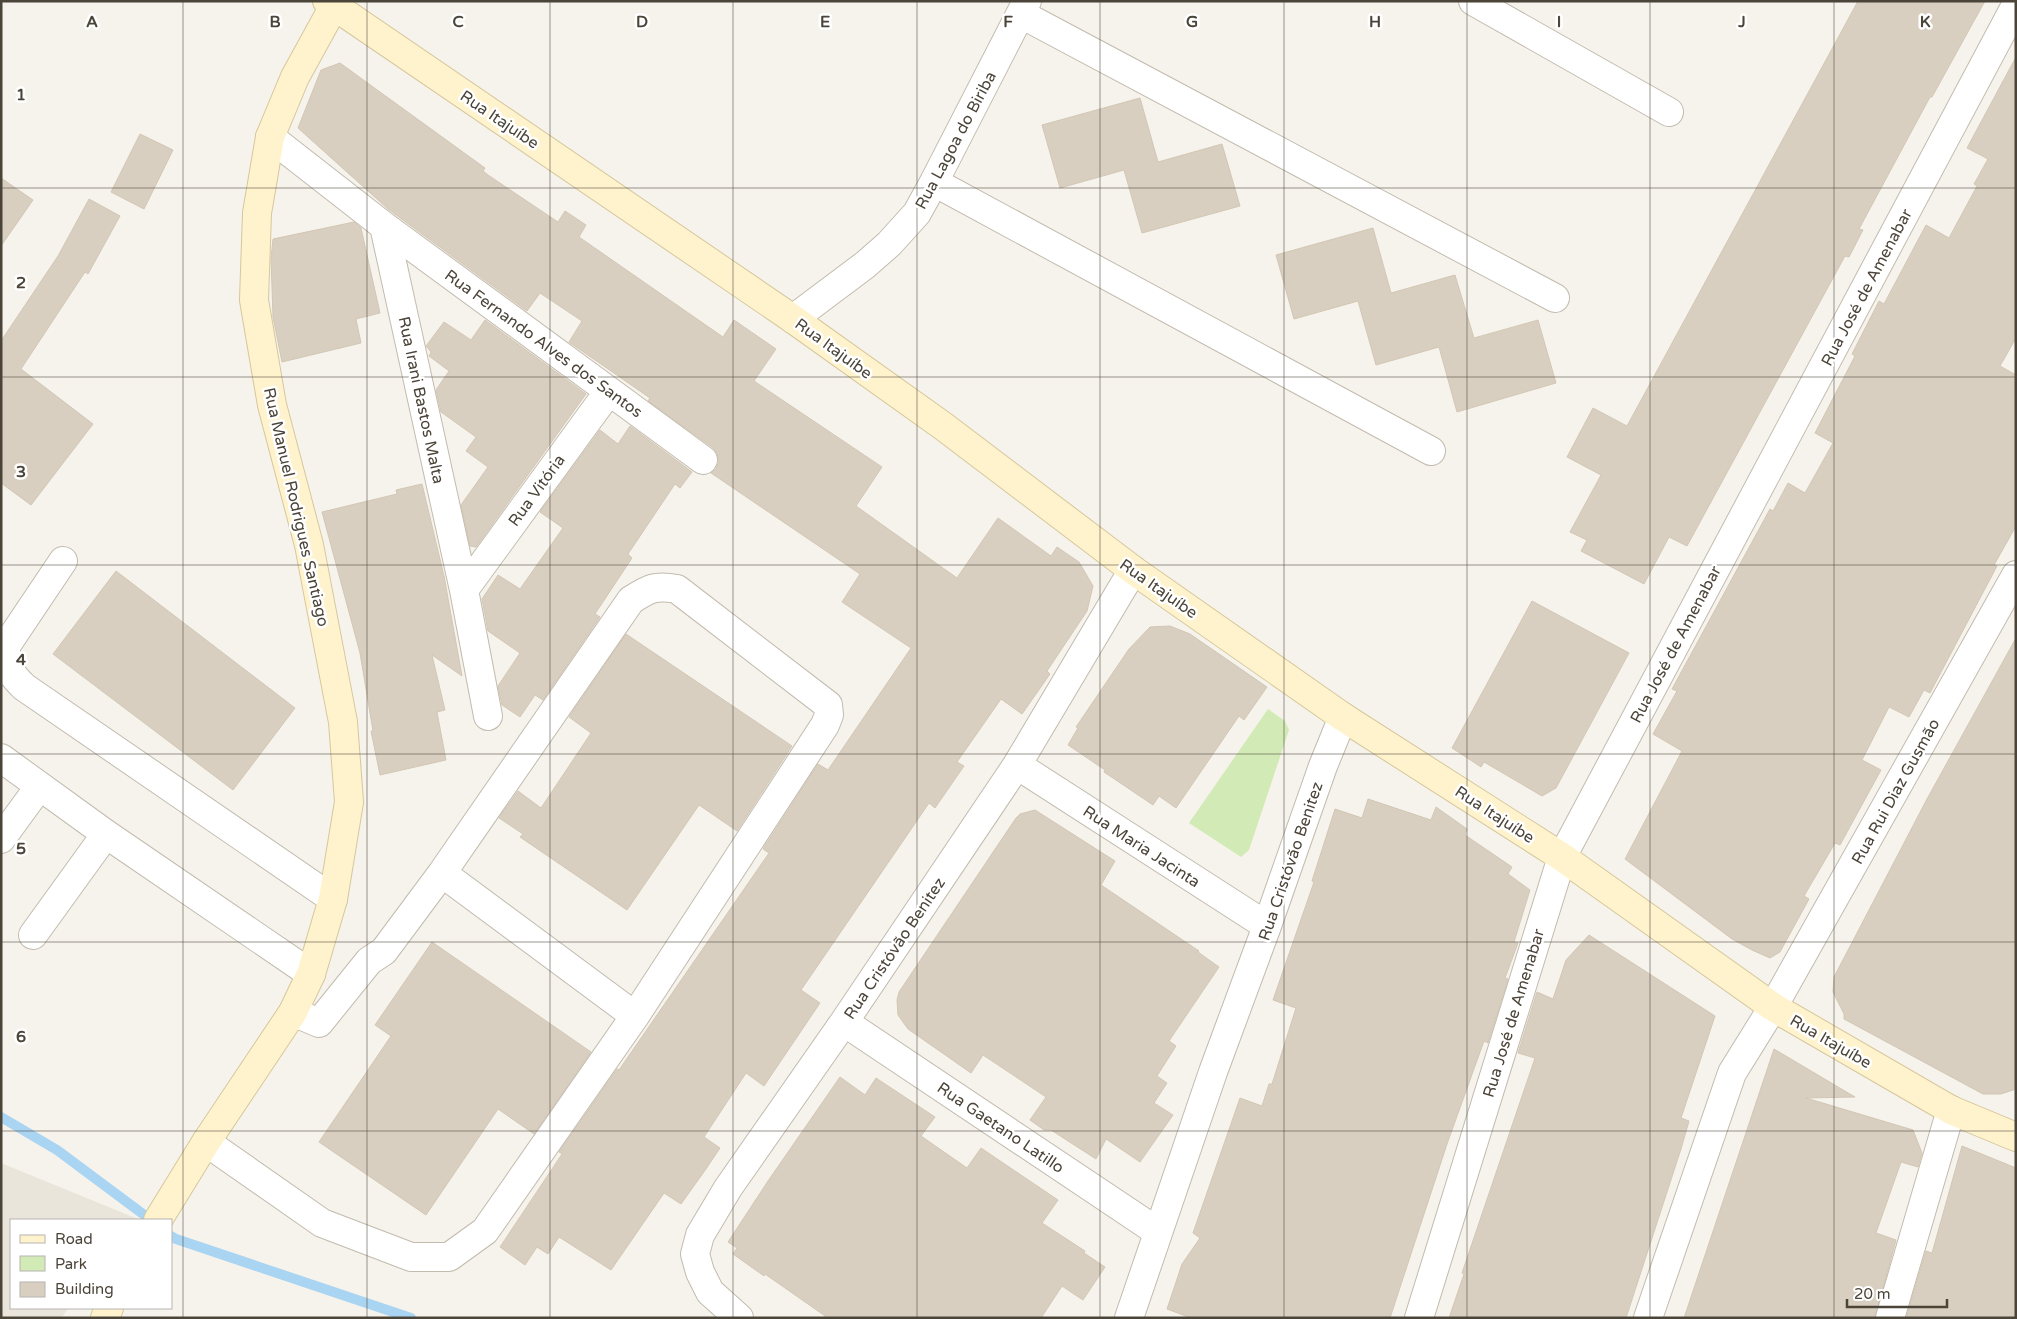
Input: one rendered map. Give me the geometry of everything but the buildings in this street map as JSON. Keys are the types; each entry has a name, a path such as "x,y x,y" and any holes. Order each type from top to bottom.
{"main road":[{"name":"Rua Manuel Rodrigues Santiago","path":"159,1219 206,1142 292,1012 311,974 333,899 349,802 344,722 309,545 272,406 254,300 257,213 270,138 295,77 334,3"},
{"name":"Rua Itajuíbe","path":"334,3 793,319 935,421 1133,570 1343,717 1562,857 1773,1007 1951,1110 2016,1137"}],"street":[{"path":"1472,1 1669,112"},
{"name":"Rua José de Amenabar","path":"1419,1318 1562,857 2016,5"},
{"path":"1024,8 1555,298"},
{"name":"Rua Lagoa do Biriba","path":"793,319 865,265 889,244 916,213 1024,8"},
{"path":"270,138 384,226"},
{"path":"934,182 1431,451"},
{"name":"Rua Fernando Alves dos Santos","path":"384,226 703,460"},
{"name":"Rua Irani Bastos Malta","path":"384,226 464,590 488,716"},
{"name":"Rua Vitória","path":"464,590 609,391"},
{"path":"63,561 6,646 6,662 10,672 24,687 333,899"},
{"name":"Rua Cristóvão Benitez","path":"740,1318 710,1292 700,1272 695,1254 700,1235 728,1188 844,1022 1017,765 1133,570"},
{"name":"Rua Rui Diaz Gusmão","path":"1648,1318 1732,1073 1773,1007 2016,574"},
{"path":"206,1142 322,1223 411,1257 449,1257 485,1232 635,1016 825,724 830,715 828,705 677,589 660,586 647,590 632,600 442,873 384,951 369,961 319,1023 292,1012"},
{"name":"Rua Cristóvão Benitez","path":"1129,1318 1213,1072 1323,766 1343,717"},
{"path":"1,758 106,834 311,974"},
{"name":"Rua Maria Jacinta","path":"1017,765 1267,926"},
{"path":"1,839 39,787"},
{"path":"33,935 106,834"},
{"path":"442,873 635,1016"},
{"name":"Rua Gaetano Latillo","path":"844,1022 1158,1232"},
{"path":"1890,1318 1951,1110"}],"shaded area":[{"path":"1,1163 138,1219 10,1219 10,1309 68,1309 61,1318 1,1318"}],"green space":[{"path":"1268,709 1285,721 1289,730 1249,850 1241,857 1189,823"}],"waterway":[{"path":"1,1117 57,1150 150,1219"},
{"path":"172,1237 411,1318"}]}
